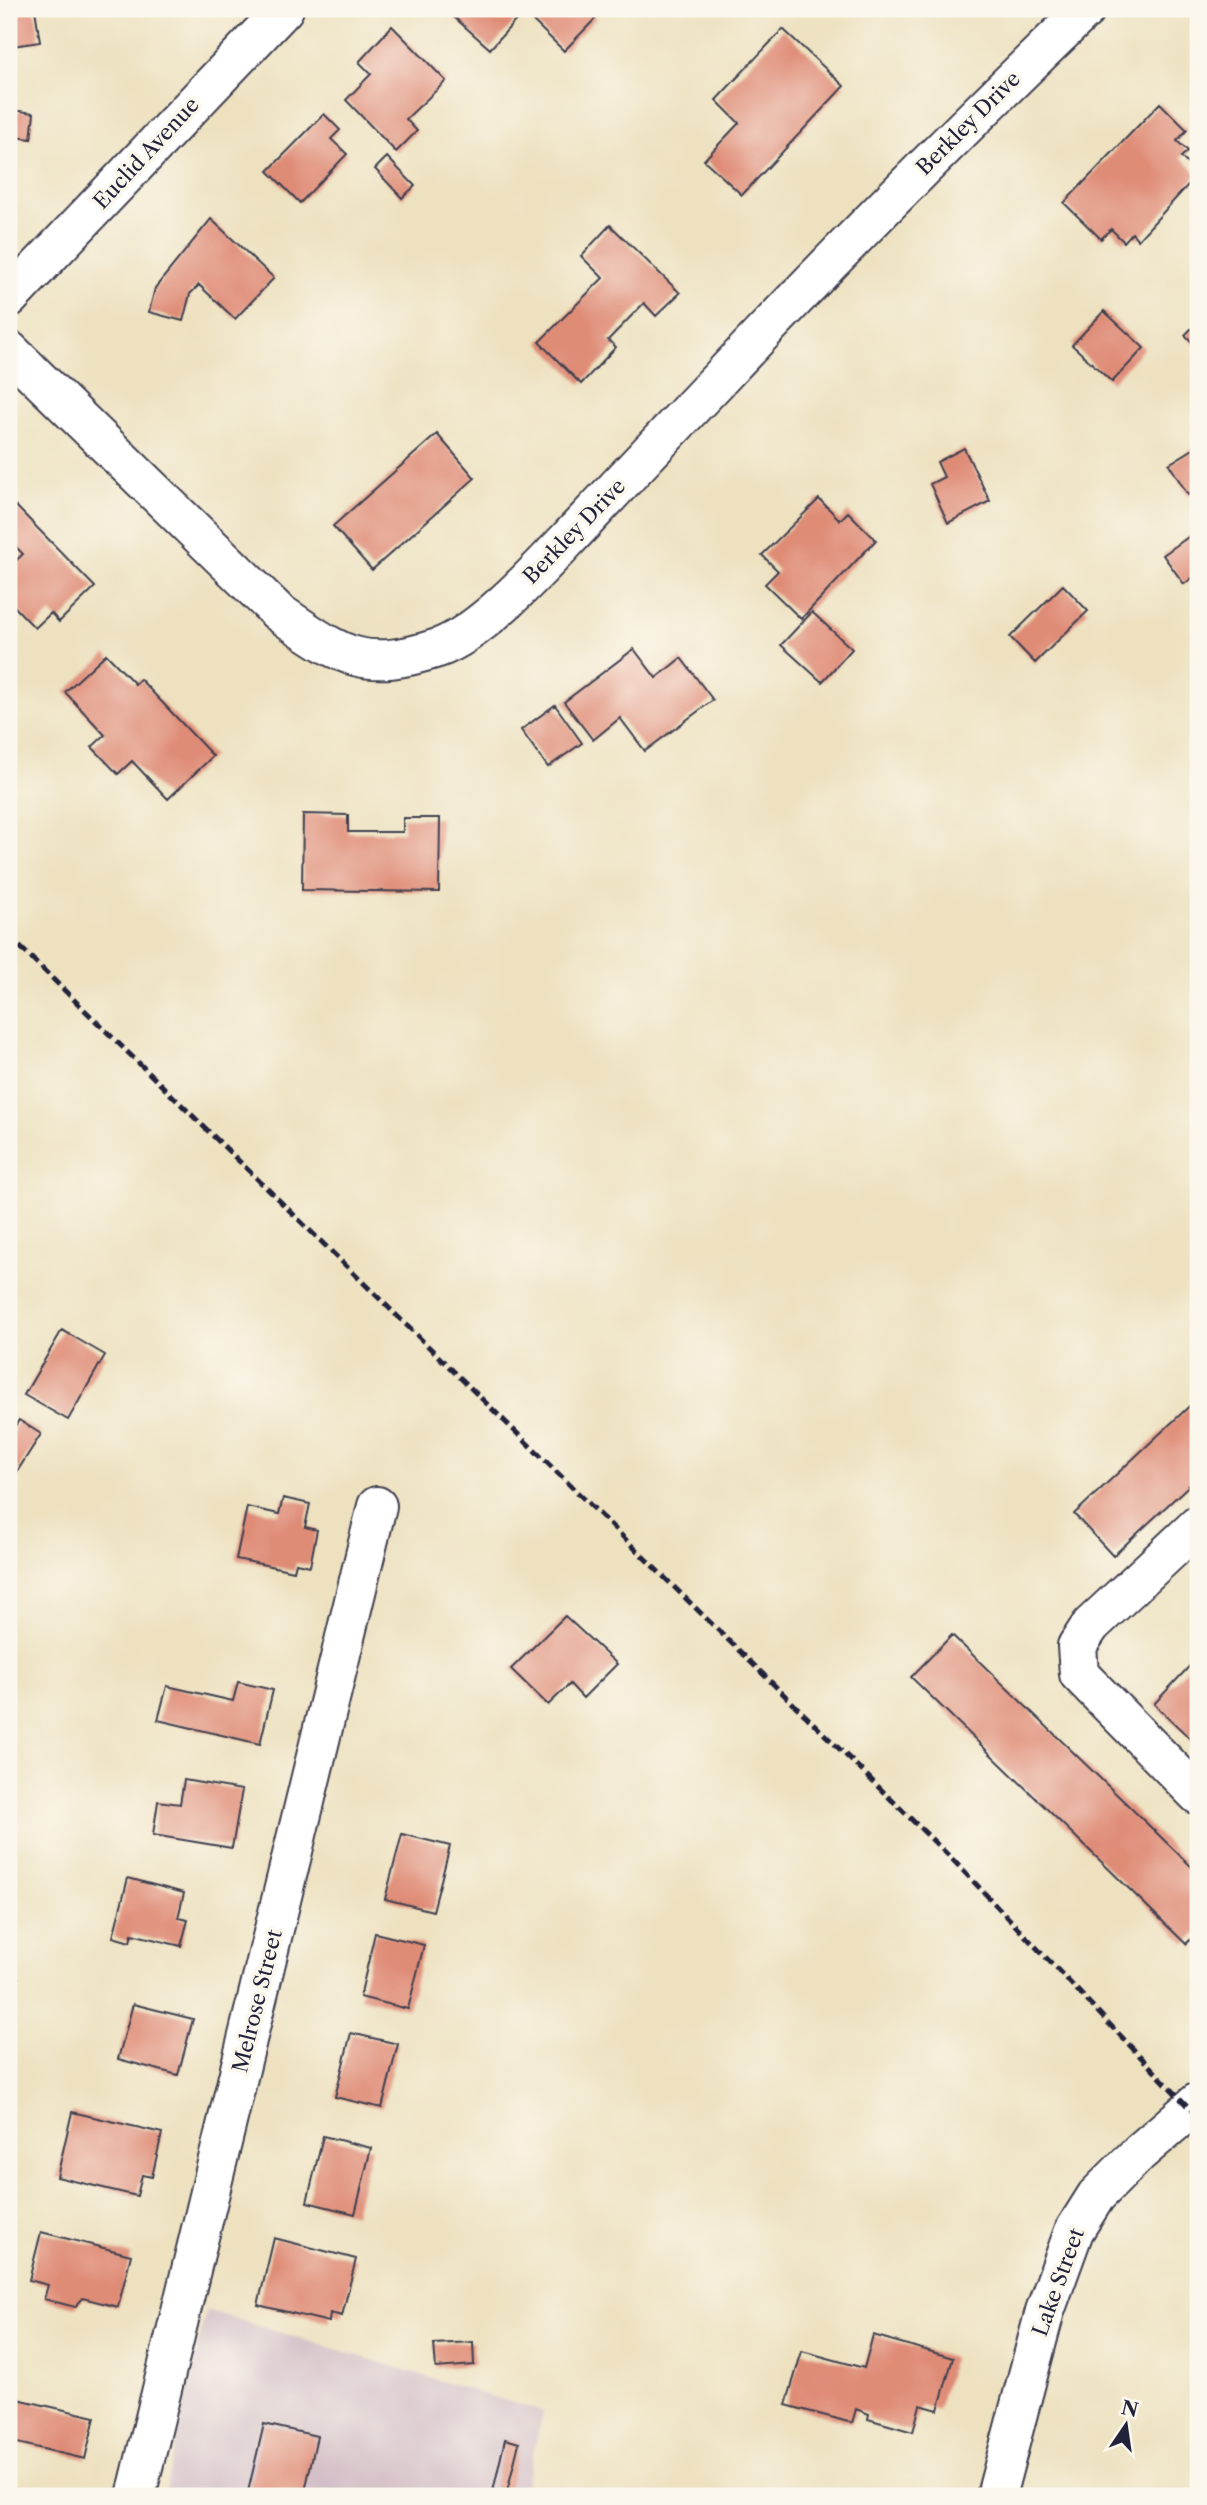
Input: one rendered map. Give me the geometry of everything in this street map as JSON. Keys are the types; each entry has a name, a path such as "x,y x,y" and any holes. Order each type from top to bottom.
{"street":[{"name":"Berkley Drive","path":"9,350 288,619 328,646 354,657 383,661 440,647 474,628 534,574 950,140 1086,9"},
{"name":"Euclid Avenue","path":"9,298 263,16"},
{"name":"Melrose Street","path":"136,2496 377,1506"},
{"path":"1198,1525 1091,1625 1077,1646 1079,1674 1198,1795"},
{"name":"Lake Street","path":"996,2496 1045,2311 1074,2231 1096,2196 1140,2152 1194,2105"}],"shaded area":[{"path":"206,2310 543,2412 523,2496 164,2496"}],"building":[{"path":"35,9 40,42 12,46 9,11"},
{"path":"445,9 526,9 490,49"},
{"path":"537,9 587,9 596,18 564,51 529,17"},
{"path":"392,26 446,81 406,119 417,131 396,152 346,100 371,74 359,62"},
{"path":"783,29 844,86 742,195 704,160 739,123 716,100"},
{"path":"9,82 15,83 12,110 34,113 31,139 9,136"},
{"path":"1160,103 1187,130 1177,141 1188,151 1181,157 1198,174 1138,240 1132,233 1124,242 1111,229 1101,239 1064,203"},
{"path":"324,114 340,130 331,139 347,154 300,203 268,171"},
{"path":"387,157 415,186 402,198 375,169"},
{"path":"211,219 274,278 235,319 199,285 190,294 183,321 149,312 155,288"},
{"path":"610,225 680,293 656,316 644,303 608,340 616,347 581,384 539,342 603,278 581,256"},
{"path":"1104,311 1144,348 1112,382 1072,345"},
{"path":"1198,322 1198,348 1185,335"},
{"path":"437,434 475,478 372,570 333,526"},
{"path":"1198,446 1198,489 1188,495 1169,464"},
{"path":"964,448 990,501 948,523 930,484 944,477 937,462"},
{"path":"819,499 840,520 848,512 876,540 801,619 765,584 778,571 762,555"},
{"path":"16,506 95,587 59,622 51,613 35,628 9,601 9,567 23,554 9,540 9,513"},
{"path":"1198,530 1198,574 1184,584 1163,555"},
{"path":"1063,585 1088,611 1035,663 1010,637"},
{"path":"812,612 852,649 822,682 781,645"},
{"path":"634,649 656,678 681,658 713,700 645,751 620,718 593,740 564,702"},
{"path":"106,654 135,684 140,679 213,756 168,799 132,761 118,774 92,747 105,735 65,692"},
{"path":"555,705 582,743 548,767 521,730"},
{"path":"303,814 348,815 348,832 403,832 403,818 440,818 439,892 302,890"},
{"path":"62,1330 105,1355 68,1420 24,1395"},
{"path":"1198,1398 1198,1477 1113,1556 1074,1514"},
{"path":"19,1420 41,1434 9,1484 9,1436"},
{"path":"283,1498 310,1504 305,1527 317,1530 310,1566 296,1563 294,1571 236,1559 247,1507 279,1514"},
{"path":"565,1616 617,1664 583,1698 570,1684 548,1705 511,1669"},
{"path":"952,1635 1198,1873 1198,1932 1186,1944 911,1677"},
{"path":"1198,1657 1198,1746 1154,1704"},
{"path":"238,1682 273,1690 260,1744 158,1720 167,1686 233,1701"},
{"path":"184,1780 242,1790 232,1848 153,1835 158,1801 180,1804"},
{"path":"402,1834 450,1846 433,1911 385,1899"},
{"path":"128,1878 184,1893 178,1918 188,1920 181,1946 132,1934 130,1942 113,1937"},
{"path":"375,1933 424,1945 408,2009 360,1997"},
{"path":"9,1975 18,1978 9,2006"},
{"path":"133,2004 193,2019 178,2075 118,2059"},
{"path":"351,2033 398,2044 382,2108 335,2097"},
{"path":"72,2112 162,2133 152,2177 142,2175 137,2196 57,2177"},
{"path":"323,2136 371,2148 355,2214 307,2202"},
{"path":"41,2232 131,2255 118,2307 83,2298 75,2307 44,2299 48,2285 29,2280"},
{"path":"274,2238 356,2259 342,2316 330,2313 329,2322 258,2305"},
{"path":"873,2335 953,2358 938,2410 920,2405 913,2432 868,2419 869,2414 856,2409 852,2423 786,2405 802,2351 864,2368"},
{"path":"473,2342 474,2365 436,2368 434,2344"},
{"path":"9,2397 95,2417 85,2459 9,2441"},
{"path":"264,2424 317,2436 304,2496 247,2496"},
{"path":"505,2439 519,2443 506,2496 492,2496"}],"railway":[{"path":"9,936 953,1860 1198,2117"}]}
